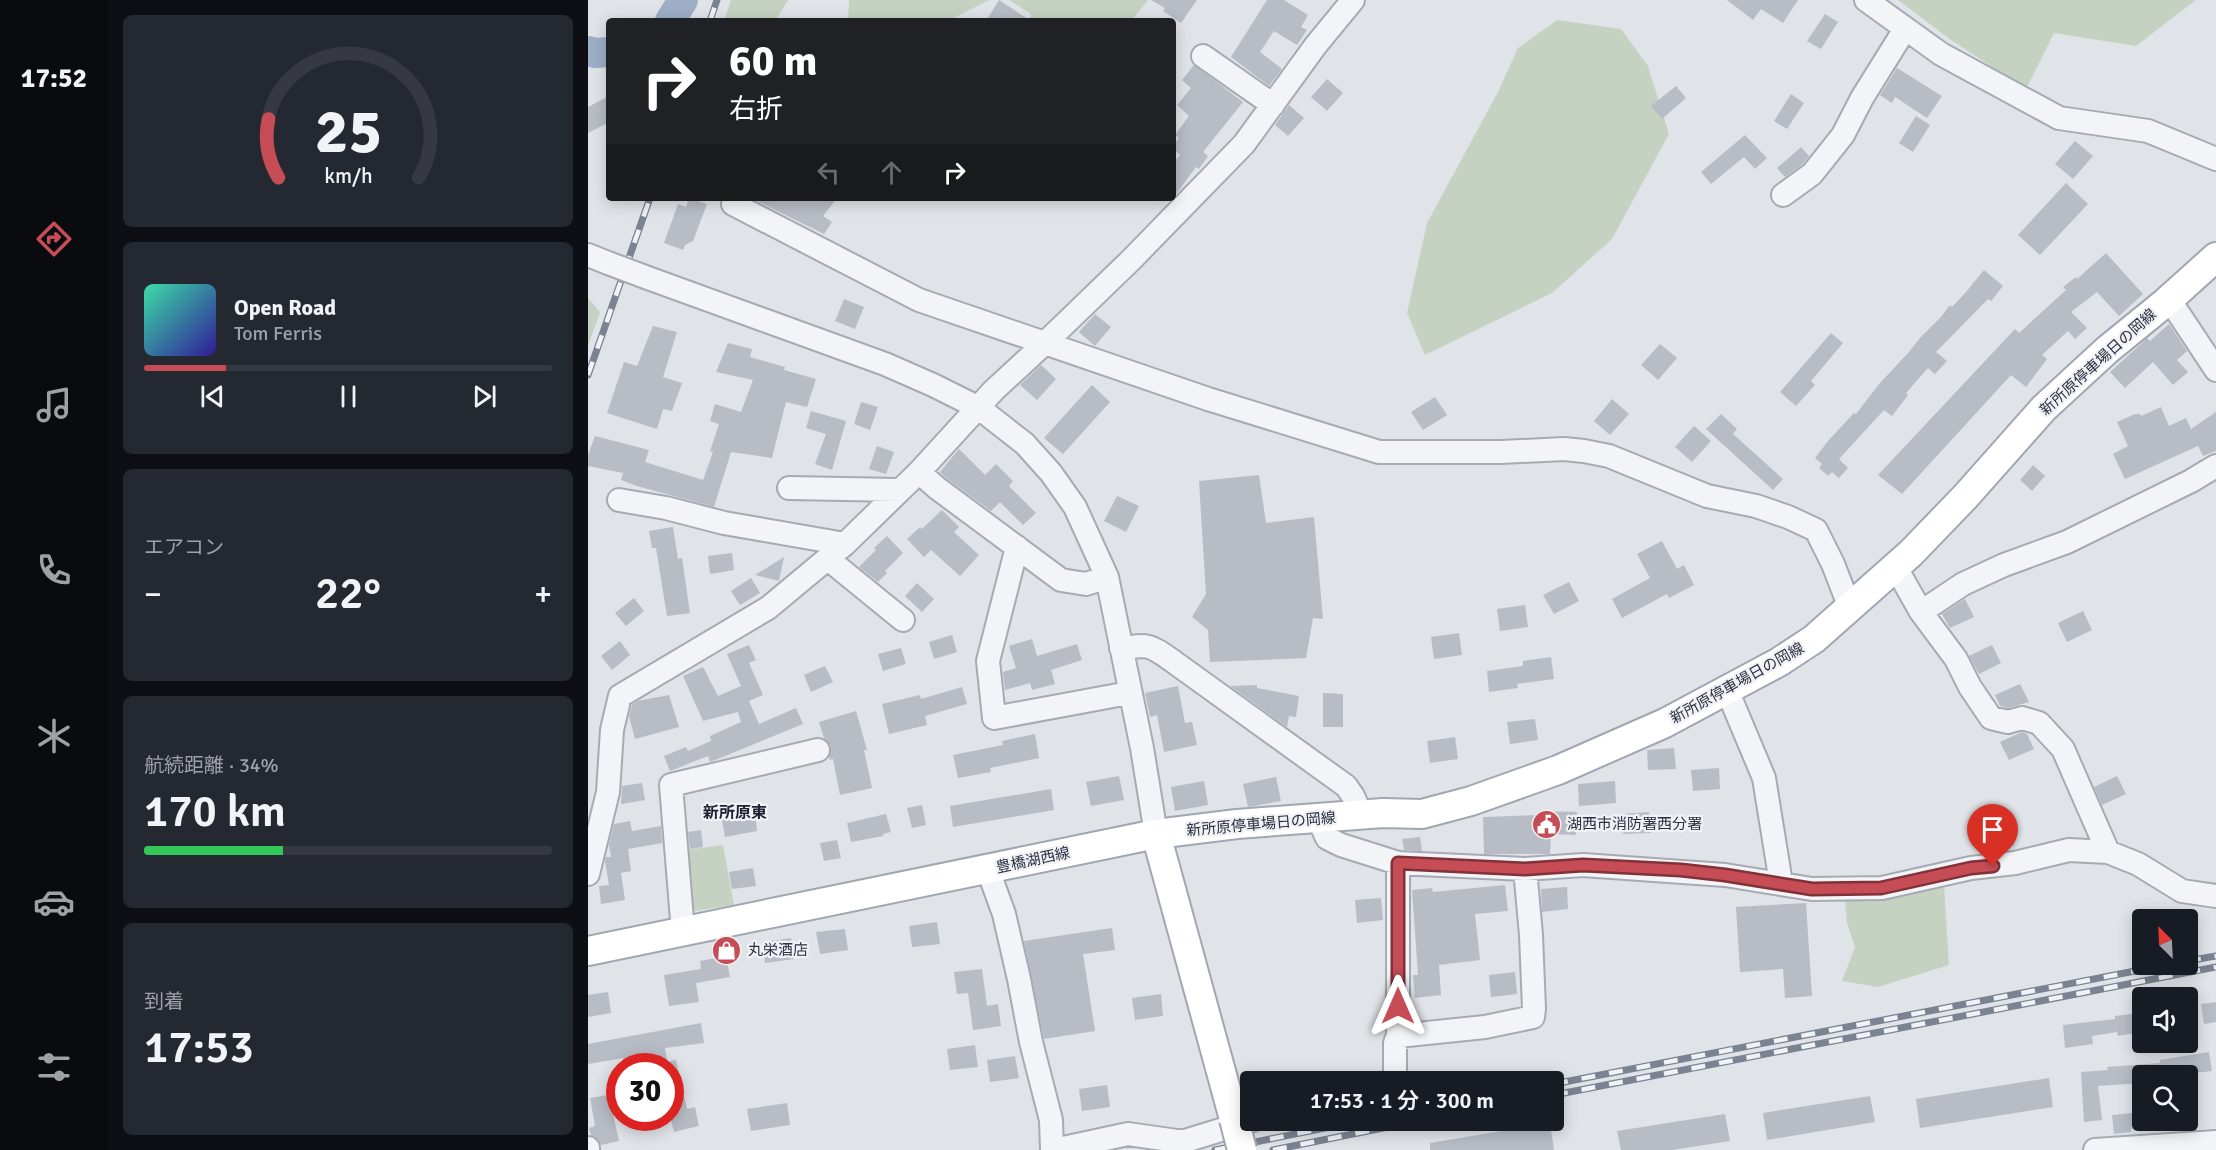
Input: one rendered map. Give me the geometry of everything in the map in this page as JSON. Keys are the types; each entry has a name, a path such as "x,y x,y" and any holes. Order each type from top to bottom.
{"main road":[{"name":"新所原停車場日の岡線","path":"1156,834 1237,824 1383,813 1422,814 1470,801 1558,770 1665,723 1779,662 1814,639 1911,553 1965,497 2044,408 2107,350 2216,257"},
{"name":"豊橋湖西線","path":"588,951 1156,834"},
{"path":"1156,834 1240,1110"},
{"path":"1242,1150 1243,1131"}],"street":[{"path":"588,874 608,792 612,730 620,696 768,608 845,544 919,472 994,390 1167,225 1244,144 1316,45 1353,0"},
{"path":"1866,0 1941,54 2059,118 2148,131 2216,159"},
{"path":"1783,195 1812,174 1843,135 1862,98 1905,29"},
{"path":"1203,56 1273,105"},
{"path":"734,201 733,204 919,300 1208,399 1379,452 1501,452 1564,449 1609,456 1707,496 1756,506 1788,517 1816,530 1833,564 1850,608"},
{"path":"598,259 885,364 979,408 1025,444 1051,472 1075,507 1107,577 1142,748 1156,834"},
{"path":"2169,299 2216,370"},
{"path":"1921,612 1963,584 2004,565 2067,542 2191,481 2216,466"},
{"path":"919,472 1061,580 1086,584 1107,577"},
{"path":"789,488 899,490"},
{"path":"619,500 666,508 724,523 845,544"},
{"path":"1017,547 988,662 994,718 1129,693"},
{"path":"828,559 903,620"},
{"path":"1895,566 1921,612 1956,659 1970,687 1991,718 2008,722 2022,718 2039,723 2063,749 2108,852"},
{"path":"1121,648 1144,645 1165,656 1346,786 1362,816"},
{"path":"1727,690 1764,778 1781,883"},
{"path":"682,932 671,784 818,750"},
{"path":"1318,818 1327,838 1341,845 1398,863 1525,869 1583,865 1681,870 1812,889 1881,888 1971,868 2015,863 2069,850 2108,852 2138,864 2182,891 2216,896"},
{"path":"1395,1071 1395,1042 1398,1036 1398,863"},
{"path":"1398,1036 1485,1027 1533,1017 1531,935 1525,869"},
{"path":"988,870 1004,914 1031,1042 1051,1120 1053,1150 1128,1134 1185,1141 1240,1121"},
{"path":"2095,1150 2216,1142"}],"green space":[{"path":"731,0 788,0 777,18 725,18"},
{"path":"849,0 989,0 954,18 848,18"},
{"path":"1009,0 1148,0 1133,18 1030,18 1031,14"},
{"path":"1898,0 2196,0 2136,46 2054,33 2026,89 1951,40"},
{"path":"1557,20 1621,29 1648,66 1669,134 1612,239 1552,293 1425,355 1407,313 1427,223 1498,92 1518,48"},
{"path":"588,298 600,312 588,346"},
{"path":"723,845 734,905 688,912 680,851"},
{"path":"1944,885 1949,965 1878,987 1842,981 1855,947 1847,923 1845,901"}],"building":[{"path":"999,0 1026,18 988,18"},
{"path":"1151,0 1197,0 1181,23 1163,11 1165,8"},
{"path":"1267,0 1284,0 1308,15 1301,27 1307,30 1297,45 1274,31 1260,52 1282,69 1269,86 1231,57"},
{"path":"1727,0 1798,0 1783,23 1761,9 1753,20"},
{"path":"1825,14 1838,22 1821,49 1807,41"},
{"path":"1194,65 1243,102 1203,152 1208,156 1199,169 1196,167 1176,194 1176,160 1180,155 1176,152 1176,142 1179,138 1176,134 1189,116 1177,105 1191,88 1182,80"},
{"path":"1897,68 1942,96 1927,118 1895,97 1892,103 1880,95"},
{"path":"1327,79 1343,93 1327,111 1311,97"},
{"path":"1676,86 1686,98 1662,119 1651,106"},
{"path":"1791,94 1804,103 1787,129 1774,121"},
{"path":"606,98 606,124 588,133 588,107"},
{"path":"1289,105 1304,118 1288,136 1275,125"},
{"path":"1916,116 1930,125 1913,152 1899,143"},
{"path":"1745,135 1767,158 1755,169 1744,157 1711,184 1701,172"},
{"path":"2075,141 2093,156 2073,179 2055,164"},
{"path":"1801,147 1809,156 1803,164 1785,177 1777,168"},
{"path":"2066,183 2088,204 2040,255 2018,235"},
{"path":"688,201 707,204 693,241 685,245 683,250 664,243 678,204 686,207"},
{"path":"757,201 835,201 823,216 832,222 824,234"},
{"path":"2106,253 2143,294 2119,316 2097,292 2071,312 2087,328 2075,339 2068,331 2042,355 2047,359 2026,387 2011,375 1902,494 1878,475 2015,329 2019,333 2066,290 2063,287 2076,277 2077,279"},
{"path":"1984,270 2003,286 1991,301 1988,299 1936,352 1947,361 1935,374 1928,368 1906,393 1908,395 1892,416 1884,410 1839,459 1848,468 1839,478 1832,472 1828,476 1819,468 1822,464 1815,458 1854,413 1856,414 1920,338 1950,305 1952,307"},
{"path":"844,299 864,307 855,329 835,321"},
{"path":"1095,314 1111,327 1095,346 1079,332"},
{"path":"2169,324 2187,351 2177,360 2188,372 2173,385 2153,362 2125,388 2110,372 2147,338 2150,341"},
{"path":"653,326 677,332 663,377 682,383 672,411 663,409 657,429 607,413 624,362 637,366"},
{"path":"1831,333 1843,343 1811,381 1815,385 1796,406 1780,392"},
{"path":"728,343 752,349 750,357 816,379 807,407 786,402 772,458 731,452 714,507 637,486 621,480 623,473 588,466 588,455 595,436 649,450 645,462 703,480 713,452 710,451 719,424 710,421 715,404 741,412 753,380 716,372"},
{"path":"1660,344 1677,358 1658,380 1641,365"},
{"path":"1041,365 1056,379 1037,400 1020,385"},
{"path":"1092,385 1110,402 1063,454 1044,438"},
{"path":"1435,397 1447,415 1423,430 1411,412"},
{"path":"1612,399 1629,414 1610,435 1594,421"},
{"path":"861,402 878,407 870,430 854,424"},
{"path":"2161,407 2169,426 2186,418 2191,429 2216,412 2216,451 2203,456 2198,446 2125,479 2113,454 2128,446 2117,422 2135,414 2141,416"},
{"path":"811,411 846,421 832,470 815,464 826,434 806,428"},
{"path":"1721,414 1737,429 1733,434 1783,479 1773,490 1706,429"},
{"path":"1694,426 1711,441 1692,462 1675,447"},
{"path":"877,446 894,452 886,474 869,469"},
{"path":"959,449 985,475 996,464 1013,481 1009,486 1036,513 1023,525 1000,502 991,511 946,478 940,472"},
{"path":"2033,465 2045,476 2032,491 2020,480"},
{"path":"1259,475 1266,523 1314,517 1323,619 1313,618 1306,658 1210,662 1208,630 1192,617 1206,594 1199,481"},
{"path":"1117,496 1139,506 1126,532 1104,521"},
{"path":"942,510 959,527 954,532 979,555 960,576 931,550 924,557 907,539 920,527 922,529"},
{"path":"673,527 678,559 682,558 690,613 667,616 656,548 652,548 649,531"},
{"path":"887,536 903,553 885,571 887,573 878,582 859,567"},
{"path":"1662,541 1677,569 1684,565 1694,585 1669,598 1667,594 1622,618 1612,599 1650,578 1637,554"},
{"path":"732,553 734,570 710,574 708,556"},
{"path":"784,557 779,581 755,575"},
{"path":"751,578 760,593 740,605 731,591"},
{"path":"1569,582 1579,601 1554,614 1543,595"},
{"path":"917,583 934,599 922,612 905,596"},
{"path":"634,598 644,611 626,626 615,613"},
{"path":"1965,599 1974,617 1950,628 1942,614"},
{"path":"1525,605 1528,627 1500,631 1497,609"},
{"path":"2083,611 2092,630 2067,642 2058,623"},
{"path":"1459,633 1462,655 1434,659 1431,637"},
{"path":"952,635 957,652 934,659 929,642"},
{"path":"1032,639 1037,656 1077,644 1082,660 1051,670 1055,684 1032,690 1030,683 1005,690 1003,672 1016,668 1009,646"},
{"path":"620,641 630,655 612,670 601,656"},
{"path":"749,645 756,660 749,663 763,695 749,701 759,724 796,708 803,724 713,761 710,762 708,756 670,771 664,756 686,747 688,751 711,741 710,736 741,722 738,712 703,721 683,676 703,667 718,696 741,686 727,654"},
{"path":"1992,645 2001,663 1979,674 1969,656"},
{"path":"901,648 906,664 883,671 878,654"},
{"path":"1551,657 1554,679 1517,684 1518,688 1489,692 1487,671 1523,666 1523,661"},
{"path":"825,666 833,682 811,692 804,675"},
{"path":"2020,684 2029,702 2008,708 2000,706 1995,695"},
{"path":"1257,685 1257,688 1299,696 1296,717 1289,716 1287,727 1230,686"},
{"path":"1178,686 1185,723 1192,722 1197,745 1164,752 1157,715 1150,717 1145,693"},
{"path":"962,687 967,704 925,716 927,725 889,734 882,704 920,695 921,699"},
{"path":"1323,693 1343,694 1343,727 1323,727"},
{"path":"669,695 679,727 635,739 629,716 632,705 637,701"},
{"path":"856,711 867,750 864,750 872,788 840,795 833,759 830,760 829,757 831,746 824,738 819,722"},
{"path":"1535,719 1538,740 1510,744 1507,722"},
{"path":"2022,732 2027,734 2034,749 2009,760 2000,742"},
{"path":"1035,734 1039,758 990,768 991,772 958,778 953,755 1003,745 1002,741"},
{"path":"1455,737 1458,759 1430,763 1427,741"},
{"path":"1674,748 1676,769 1648,770 1647,750"},
{"path":"1719,768 1720,789 1693,791 1691,770"},
{"path":"1119,776 1124,800 1091,806 1086,782"},
{"path":"2117,776 2126,794 2102,805 2094,787"},
{"path":"1276,777 1281,801 1248,807 1243,784"},
{"path":"1204,781 1208,805 1175,811 1171,787"},
{"path":"1615,781 1616,803 1579,806 1578,784"},
{"path":"642,783 645,800 621,804 622,786"},
{"path":"1051,789 1054,810 953,827 950,806"},
{"path":"922,805 926,825 912,828 907,808"},
{"path":"1539,811 1577,812 1576,835 1551,834 1550,854 1484,854 1483,817 1539,815"},
{"path":"1649,812 1651,833 1623,834 1622,814"},
{"path":"755,813 757,831 725,837 722,820"},
{"path":"886,814 891,832 883,836 851,842 847,823"},
{"path":"630,821 632,831 661,826 662,843 628,849 631,871 621,873 625,900 601,904 599,886 609,885 605,861 606,857 611,857 609,844 614,824"},
{"path":"701,830 703,847 690,849 688,832"},
{"path":"1420,837 1422,851 1404,850 1402,839"},
{"path":"837,840 841,858 824,861 820,843"},
{"path":"753,868 756,886 732,889 729,872"},
{"path":"1505,885 1508,911 1475,914 1480,960 1439,965 1441,995 1415,998 1413,975 1418,975 1412,890 1432,888 1433,892"},
{"path":"1567,887 1568,909 1542,912 1541,889"},
{"path":"1381,898 1383,920 1357,923 1355,900"},
{"path":"1806,903 1812,996 1785,998 1783,969 1740,972 1736,907"},
{"path":"937,922 940,944 912,947 909,926"},
{"path":"1112,928 1115,950 1083,954 1095,1031 1044,1039 1024,941"},
{"path":"845,929 848,950 820,954 816,932"},
{"path":"791,938 794,959 765,963 763,942"},
{"path":"726,956 730,977 696,983 699,1002 669,1006 664,975 701,969 700,961"},
{"path":"982,969 987,1006 998,1004 1001,1026 973,1030 968,993 957,994 954,972"},
{"path":"1515,972 1517,994 1491,997 1489,975"},
{"path":"608,992 611,1013 588,1017 588,995"},
{"path":"1161,994 1163,1016 1135,1020 1132,998"},
{"path":"2216,1002 2216,1022 2204,1024 2201,1004"},
{"path":"2132,1014 2132,1034 2118,1036 2117,1032 2092,1036 2093,1044 2065,1048 2063,1025 2115,1019 2115,1016"},
{"path":"701,1023 704,1043 665,1048 666,1053 606,1053 606,1061 588,1064 588,1044"},
{"path":"975,1045 978,1067 950,1070 947,1049"},
{"path":"2209,1052 2212,1071 2198,1073 2198,1065 2134,1065 2160,1063 2160,1060"},
{"path":"1015,1056 1019,1078 990,1082 987,1060"},
{"path":"2132,1065 2132,1084 2098,1086 2102,1120 2084,1122 2081,1072 2108,1070 2107,1067"},
{"path":"2049,1078 2053,1107 1920,1128 1916,1099"},
{"path":"1107,1085 1110,1107 1082,1111 1079,1089"},
{"path":"606,1095 606,1131 617,1131 619,1141 601,1145 591,1135 589,1128 595,1126 590,1098"},
{"path":"684,1096 687,1109 695,1107 699,1126 684,1130"},
{"path":"1870,1096 1875,1122 1767,1140 1763,1113"},
{"path":"787,1103 790,1125 751,1131 747,1109"},
{"path":"2132,1113 2131,1132 2114,1134 2112,1115"},
{"path":"1725,1114 1730,1141 1672,1150 1621,1150 1617,1131"},
{"path":"1502,1131 1551,1131 1554,1150 1430,1150 1430,1143"}],"waterway":[{"path":"672,18 683,0"},
{"path":"588,51 606,52"}],"railway":[{"path":"711,18 717,0"},
{"path":"588,375 649,201"},
{"path":"2198,959 2216,956"},
{"path":"1564,1093 2216,967"},
{"path":"1564,1082 2132,972"},
{"path":"1215,1150 1310,1131"},
{"path":"1273,1150 1368,1131"}],"place":[{"name":"湖西市消防署西分署","path":"1546,824"},
{"name":"丸栄酒店","path":"727,950"}],"district":[{"name":"新所原東","path":"735,813"}],"route":[{"path":"1398,1006 1398,863 1525,869 1583,865 1681,870 1812,889 1881,888 1971,868 1993,866"}]}
